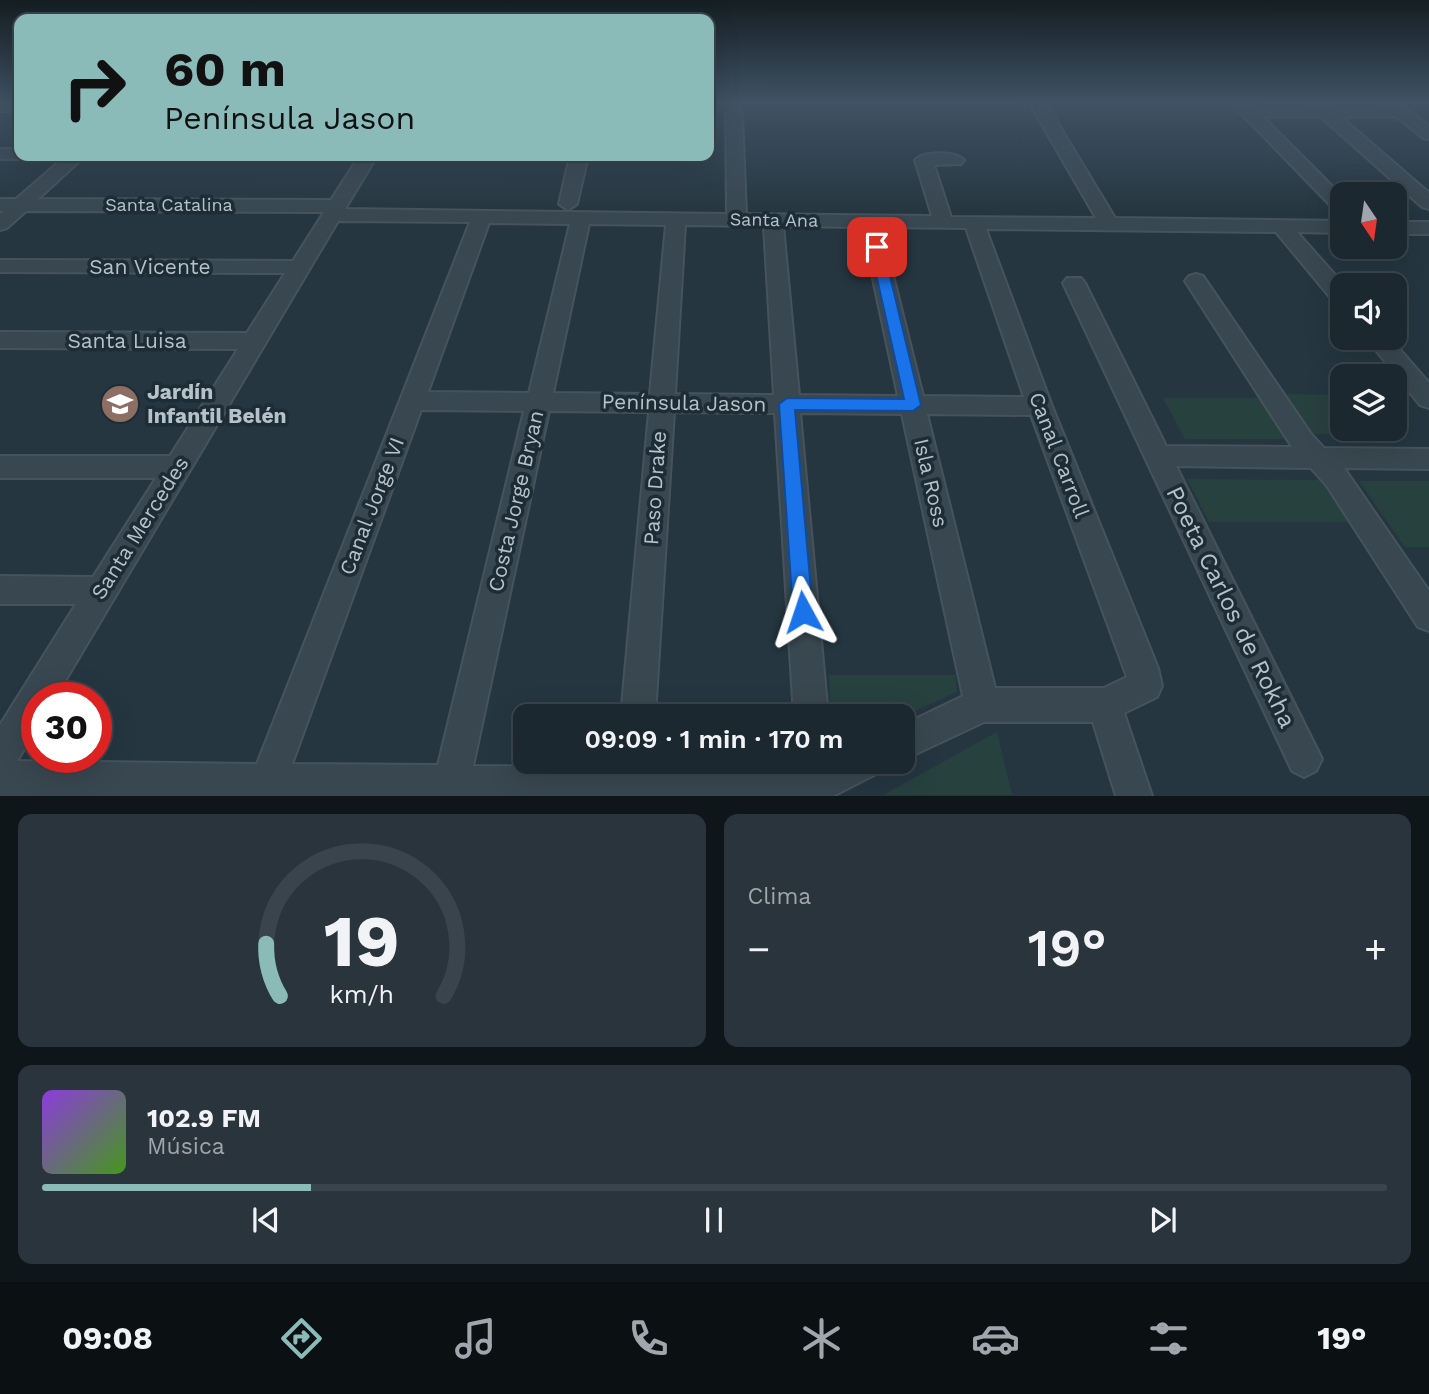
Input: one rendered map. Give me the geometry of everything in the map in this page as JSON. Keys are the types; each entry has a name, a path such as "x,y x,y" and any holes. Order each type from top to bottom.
{"street":[{"path":"735,139 737,219"},
{"path":"1059,139 1109,224"},
{"path":"1276,139 1330,194"},
{"path":"1356,139 1429,203"},
{"path":"943,222 924,160 955,160"},
{"path":"0,224 70,161"},
{"name":"Santa Mercedes","path":"0,757 365,161"},
{"name":"Costa Jorge Bryan","path":"451,784 539,401 575,211 579,161"},
{"name":"Santa Catalina","path":"0,205 335,210"},
{"name":"Santa Ana","path":"335,210 482,216 575,211 676,219 1330,227"},
{"name":"Canal Jorge VI","path":"266,788 482,216"},
{"name":"Paso Drake","path":"639,704 676,219"},
{"path":"773,220 810,704"},
{"name":"Isla Ross","path":"870,221 982,705"},
{"name":"Canal Carroll","path":"974,223 1040,406 1142,668 1145,686 1105,705"},
{"path":"1282,226 1330,283"},
{"path":"1407,228 1429,228"},
{"name":"San Vicente","path":"0,266 300,267"},
{"path":"1196,281 1302,441 1336,478 1429,617"},
{"name":"Poeta Carlos de Rokha","path":"1074,283 1304,759"},
{"name":"Santa Luisa","path":"0,340 254,341"},
{"path":"1387,350 1429,398"},
{"name":"Península Jason","path":"412,401 1040,406"},
{"path":"1158,456 1429,459"},
{"path":"0,467 177,467"},
{"path":"0,590 102,591"},
{"path":"915,737 982,705 1105,705 1134,796"},
{"path":"0,779 266,788 804,782 828,774"}],"green space":[{"path":"1286,394 1330,395 1330,434 1312,434"},
{"path":"1163,398 1259,398 1285,439 1185,439"},
{"path":"1187,479 1323,480 1350,522 1209,522"},
{"path":"1359,481 1429,481 1429,547 1405,547"},
{"path":"829,675 955,675 957,692 915,711 915,704 830,704"},
{"path":"997,732 1012,795 883,795"}],"place":[{"name":"Jardín Infantil Belén","path":"120,404"}],"route":[{"path":"803,612 787,404 913,405 877,247"}]}
